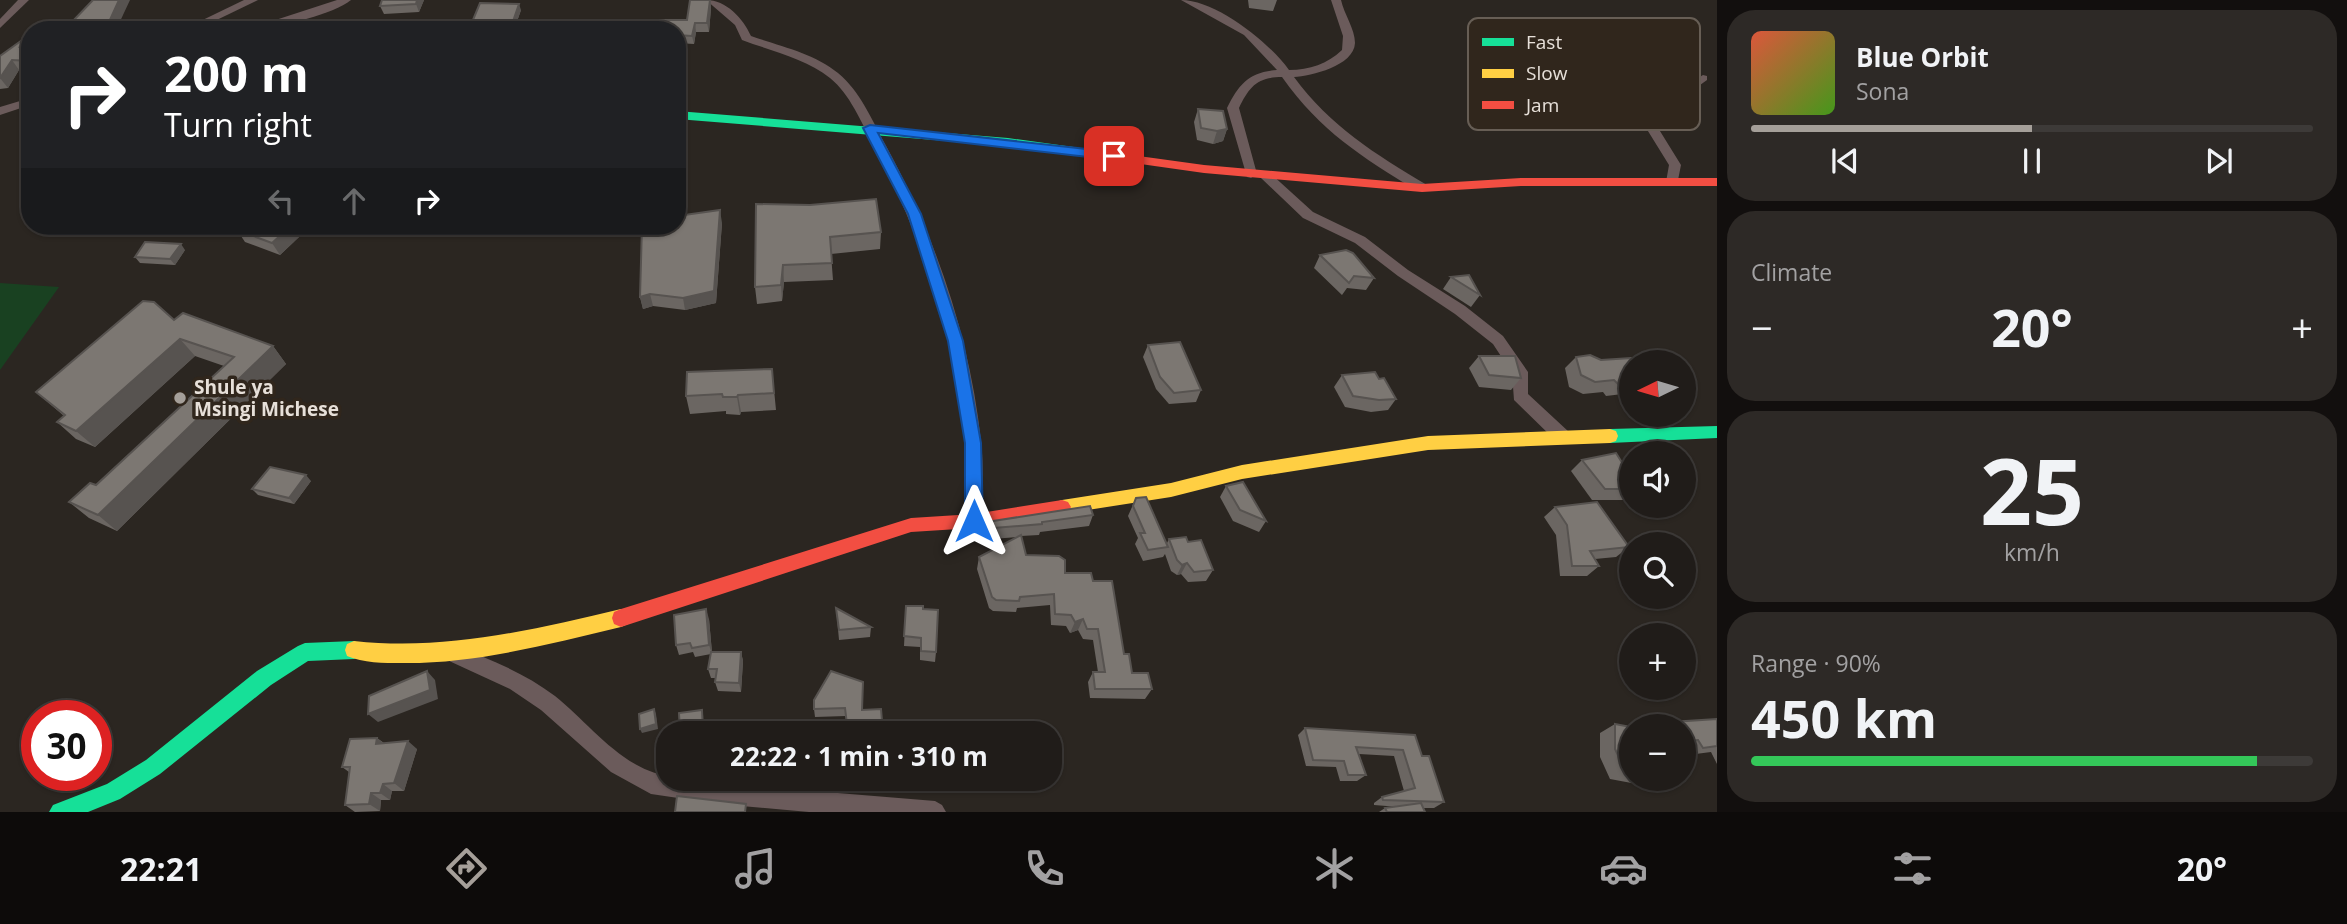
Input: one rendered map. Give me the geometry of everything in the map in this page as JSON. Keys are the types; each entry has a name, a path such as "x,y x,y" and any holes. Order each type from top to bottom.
{"street":[{"path":"0,25 24,0"},
{"path":"207,21 253,0"},
{"path":"282,21 346,0"},
{"path":"711,0 740,24 746,38 811,61 835,76 855,100 915,214 956,341 973,443 974,521"},
{"path":"1186,0 1242,28 1289,75 1306,102 1354,146 1422,188"},
{"path":"1336,0 1350,44 1347,52 1318,71 1254,78 1245,85 1233,108 1258,174 1308,215 1360,240 1394,268 1460,310 1498,340 1520,372 1520,396 1563,437"},
{"path":"1700,81 1703,78"},
{"path":"0,111 21,104"},
{"path":"686,116 870,128 1068,149 1258,174 1422,188 1521,182 1717,183"},
{"path":"1652,130 1675,165 1672,182"},
{"path":"60,812 113,792 153,767 264,678 305,652 343,648 386,655 452,653 625,617 911,525 974,521 1171,490 1252,470 1428,443 1717,432"},
{"path":"452,653 517,682 548,703 618,765 651,783 719,794 935,812"}],"green space":[{"path":"0,283 59,287 0,370"}],"building":[{"path":"93,0 119,0 109,21 73,21"},
{"path":"382,0 417,0 416,4 380,6"},
{"path":"690,0 710,0 707,23 695,23 692,36 686,36 686,21 639,21 639,20 687,20"},
{"path":"480,3 519,4 513,21 472,21"},
{"path":"21,41 19,48 21,46 21,60 12,60 0,78 0,56"},
{"path":"1198,109 1223,111 1227,129 1217,131 1201,128"},
{"path":"876,199 881,232 830,237 832,263 783,265 781,285 755,287 756,204 810,205"},
{"path":"720,210 714,291 683,298 650,294 640,297 642,235 686,235 686,215"},
{"path":"250,235 281,235 272,243"},
{"path":"145,242 181,244 170,259 135,257"},
{"path":"1346,250 1353,253 1374,278 1354,276 1349,283 1320,255"},
{"path":"1469,275 1480,295 1451,277"},
{"path":"143,301 154,302 174,320 183,313 273,346 98,515 69,502 90,483 96,485 234,357 180,339 76,431 57,422 65,415 36,392"},
{"path":"1180,342 1201,390 1174,393 1160,377 1148,345"},
{"path":"1590,355 1601,360 1619,359 1619,384 1614,380 1595,382 1581,375 1576,357"},
{"path":"1479,356 1515,356 1521,378 1489,375"},
{"path":"772,369 774,393 737,397 723,397 722,394 686,396 687,372"},
{"path":"1375,372 1379,379 1384,378 1396,399 1379,400 1353,396 1342,375"},
{"path":"1616,453 1619,458 1619,489 1605,489 1582,460"},
{"path":"270,467 306,475 289,498 252,489"},
{"path":"1243,482 1266,521 1240,510 1226,486"},
{"path":"1146,497 1168,547 1148,550 1140,533 1145,533 1133,506 1136,498"},
{"path":"1597,502 1619,533 1619,548 1590,551 1599,566 1572,566 1567,525 1555,507"},
{"path":"1090,506 1093,515 1042,524 981,529 980,523"},
{"path":"1021,535 1026,555 1059,556 1065,560 1065,573 1091,573 1093,581 1112,581 1124,654 1129,654 1132,673 1148,673 1152,689 1095,689 1093,672 1105,672 1098,629 1087,629 1083,619 1075,622 1071,615 1055,614 1054,594 1020,597 1019,601 996,600 992,597 979,557"},
{"path":"1186,537 1188,542 1201,540 1213,570 1194,572 1187,563 1182,565 1177,560 1169,539"},
{"path":"906,606 923,606 923,609 938,610 936,652 921,651 921,638 904,636"},
{"path":"836,608 871,627 839,630"},
{"path":"706,609 709,645 692,648 690,643 676,645 674,615"},
{"path":"711,652 741,652 739,683 715,682 717,669 708,669"},
{"path":"427,671 430,690 368,714 369,696"},
{"path":"831,671 863,682 862,710 881,709 882,721 847,721 845,708 814,709 814,700"},
{"path":"654,709 656,724 640,729 639,714"},
{"path":"702,710 702,721 679,721 679,713"},
{"path":"1717,719 1717,746 1703,748 1696,740 1696,720"},
{"path":"1615,724 1619,725 1619,757 1615,749"},
{"path":"1305,728 1415,735 1422,756 1429,756 1444,802 1383,800 1382,797 1415,788 1403,750 1356,747 1366,775 1348,775 1344,761 1313,760"},
{"path":"377,738 376,744 408,741 394,783 383,784 380,793 371,793 369,804 345,805 350,767 342,767 350,739"},
{"path":"677,796 746,804 745,812 675,812"},
{"path":"1421,803 1425,812 1387,812 1385,808"}],"traffic: fast":[{"path":"686,116 1008,142 1095,154"},
{"path":"1610,436 1717,432"},
{"path":"60,812 113,792 153,767 264,678 305,652 354,650"}],"traffic: slow":[{"path":"1062,507 1171,490 1242,472 1428,443 1610,436"},
{"path":"354,650 388,654 455,652 522,641 621,618"}],"traffic: jam":[{"path":"1095,154 1204,169 1422,188 1521,182 1717,182"},
{"path":"621,618 911,525 974,521 1062,507"}],"place":[{"name":"Shule ya Msingi Michese","path":"180,398"}],"route":[{"path":"974,521 973,443 956,341 915,214 870,128 1114,156"}]}
